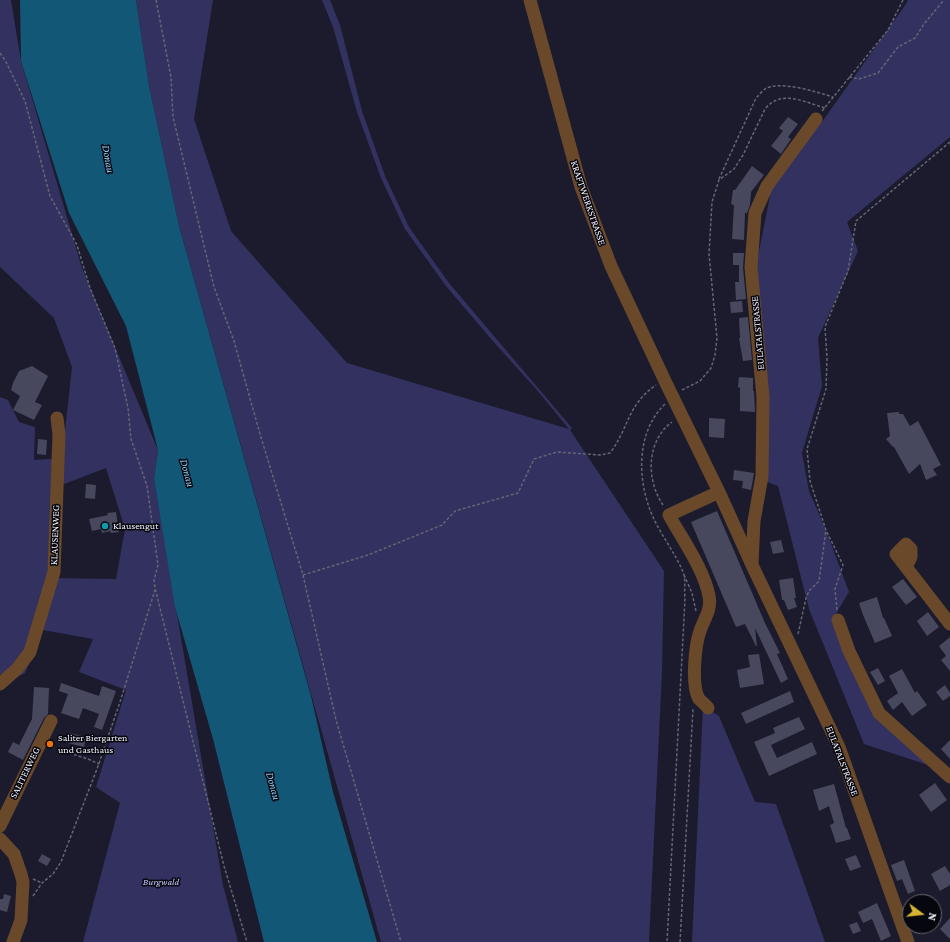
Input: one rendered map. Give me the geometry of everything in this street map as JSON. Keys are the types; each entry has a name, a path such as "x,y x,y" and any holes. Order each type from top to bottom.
{"street":[{"name":"KRAFTWERKSTRASSE","path":"530,0 581,187 611,266 673,395"},
{"name":"EULATALSTRASSE","path":"752,565 754,521 762,476 764,397 751,267 755,213 767,186 816,119"},
{"name":"EULATALSTRASSE","path":"673,395 839,747 908,942"},
{"name":"KLAUSENWEG","path":"0,684 17,669 30,652 54,572 59,434 57,418"},
{"path":"708,708 699,699 694,683 698,641 701,630 708,616 710,597 702,574 669,514 719,492"},
{"path":"906,567 950,624"},
{"path":"838,620 849,651 879,713 950,777"},
{"name":"SALITERWEG","path":"0,826 50,721"},
{"path":"0,838 14,854 23,882 21,920 13,942"}],"path":[{"path":"156,0 171,77 173,116 214,287 234,341 260,434 303,575 336,720 401,942"},
{"path":"816,119 888,30 903,0"},
{"path":"849,77 859,79 878,73 898,47 915,38 924,24 944,0"},
{"path":"0,53 25,101 50,196 77,245 90,288 115,348 128,408 131,439 147,486 158,565 154,580 155,588 224,866 247,942"},
{"path":"701,630 692,593 684,573 649,508 642,478 644,441 653,420 662,406 673,395 700,381 711,368 717,338 709,254 712,202 719,180 756,98 766,88 780,86 796,88 834,97"},
{"path":"719,180 734,169 744,155 765,109 770,103 776,99 784,98 825,108"},
{"path":"838,620 836,589 843,565 826,530 810,481 807,449 826,390 827,358 825,327 848,271 856,221 950,142"},
{"path":"303,575 368,555 442,525 455,511 518,494 534,459 557,452 600,455 610,453 619,442 635,404 645,393 665,381"},
{"path":"669,514 660,501 653,481 652,451 656,440 663,430 682,416"},
{"path":"792,648 794,647 798,636 810,591 819,581 826,530"},
{"path":"667,942 684,573"},
{"path":"22,913 42,883 53,874 61,862 99,764 120,702 155,588"},
{"path":"680,942 693,709"},
{"path":"69,754 88,759 99,764"}],"green space":[{"name":"Burgwald","path":"0,0 11,0 21,61 82,268 158,450 154,479 223,885 238,942 83,942 120,803 96,787 126,690 79,672 93,639 43,630 25,673 10,681 0,674 0,397 8,400 19,422 35,427 34,460 62,458 72,367 54,318 0,267","holes":["106,468 125,529 116,579 48,578 54,488"]},
{"path":"136,0 213,0 194,119 231,231 347,363 569,429 446,286 405,229 381,178 357,112 333,27 322,0 330,0 340,25 362,111 385,176 409,227 449,283 572,428 570,430 664,571 662,672 649,942 381,942 179,226 149,86"},
{"path":"908,0 950,0 950,137 847,222 858,251 818,338 822,386 802,453 809,491 826,530 849,592 834,617 879,717 928,765 864,744 809,609 778,486 764,481 756,266 772,186 824,119"},
{"path":"703,706 719,716 755,802 776,804 825,942 692,942"}],"water":[{"name":"Donau","path":"20,0 136,0 149,86 179,226 311,696 333,792 377,942 264,942 213,739 175,607 154,479 158,450 126,326 69,213 21,61"}],"building":[{"path":"788,117 798,124 788,137 791,139 781,154 771,146 783,131 779,128"},
{"path":"752,166 764,175 751,192 750,205 747,213 745,213 744,240 732,239 734,205 731,204 733,190 735,190"},
{"path":"733,253 744,253 743,268 746,299 736,300 735,282 739,282 739,265 733,265"},
{"path":"742,301 743,312 731,313 730,302"},
{"path":"748,317 752,360 743,361 739,338 739,318"},
{"path":"32,366 48,376 35,402 42,405 34,420 13,410 20,396 11,390 19,371"},
{"path":"739,377 753,378 755,412 740,411 740,388 738,387"},
{"path":"899,412 899,414 903,414 910,426 918,421 941,465 933,469 937,475 926,480 920,464 909,474 894,447 886,439 890,436 887,413"},
{"path":"709,418 725,419 724,438 709,437"},
{"path":"38,439 47,440 46,455 37,454"},
{"path":"734,470 754,473 751,490 742,488 743,481 733,480"},
{"path":"86,484 96,485 95,499 85,498"},
{"path":"717,511 765,623 780,653 777,654 788,679 781,683 755,628 757,646 745,624 736,627 691,522"},
{"name":"Klausengut","path":"116,512 119,532 111,533 110,531 102,533 101,529 92,531 89,519 108,515 107,513"},
{"path":"781,540 784,552 773,554 770,542"},
{"path":"793,578 796,598 794,598 797,607 788,610 784,600 782,600 779,580"},
{"path":"903,579 917,597 906,605 892,587"},
{"path":"877,597 883,618 892,636 875,643 859,603"},
{"path":"928,612 939,627 927,636 917,621"},
{"path":"950,637 950,671 941,660 946,656 939,646"},
{"path":"759,654 764,684 740,688 737,670 750,667 748,655"},
{"path":"878,668 885,681 878,685 870,672"},
{"path":"902,669 915,693 917,691 927,705 912,716 902,702 893,710 887,701 898,693 889,676"},
{"path":"61,683 99,696 102,686 116,691 102,730 94,727 99,714 83,708 79,719 61,713 68,694 59,691"},
{"path":"945,685 950,693 950,696 943,701 936,692"},
{"path":"34,687 49,688 48,714 44,718 23,760 8,752 13,742 19,745 32,719"},
{"path":"790,691 794,702 746,724 741,713"},
{"path":"799,717 805,729 771,745 777,758 812,742 817,754 769,776 754,742 775,733 773,728"},
{"path":"70,733 86,737 84,747 68,743"},
{"path":"950,740 950,759 941,749"},
{"path":"935,783 947,800 931,812 919,795"},
{"path":"834,784 846,828 851,839 836,843 830,825 834,823 829,806 819,811 813,790"},
{"path":"42,854 51,859 47,866 38,861"},
{"path":"856,855 861,867 850,871 845,859"},
{"path":"904,860 915,891 908,894 902,879 897,881 891,865"},
{"path":"945,866 950,874 950,885 940,891 931,874"},
{"path":"4,894 11,896 7,912 0,910 0,899 3,899"},
{"path":"877,903 891,936 881,941 872,919 863,923 858,912"},
{"path":"950,918 950,939 942,931 942,927"},
{"path":"857,922 861,931 853,934 849,925"}],"place":[{"name":"Klausengut","path":"105,526"},
{"name":"Saliter Biergarten und Gasthaus","path":"50,744"}]}
